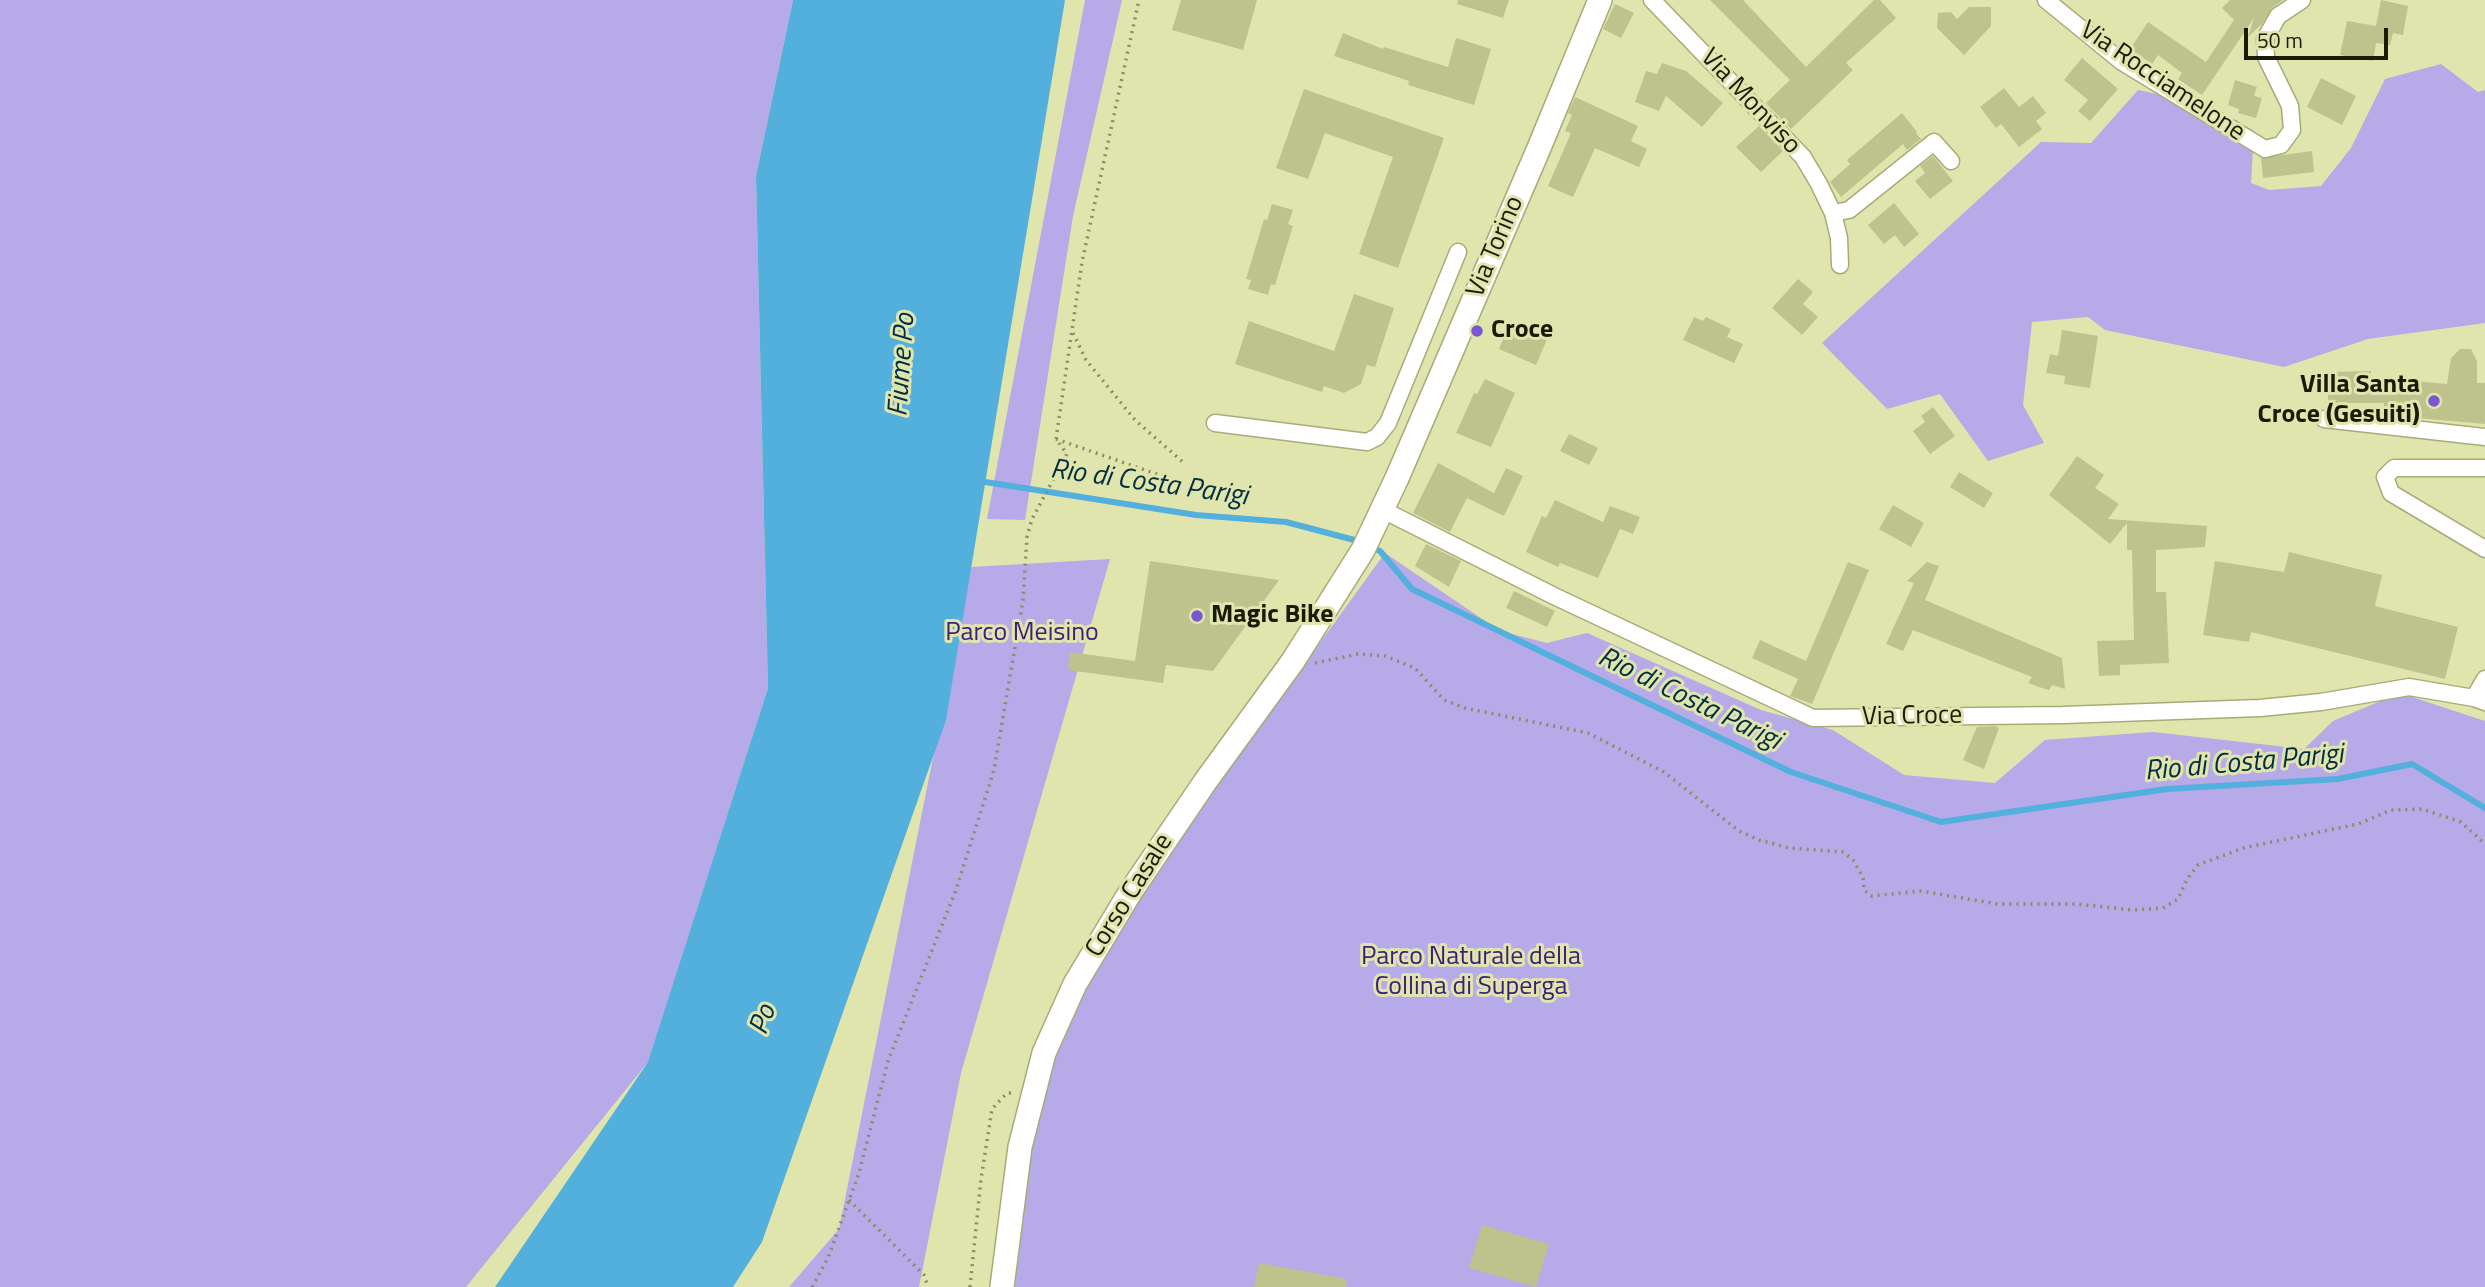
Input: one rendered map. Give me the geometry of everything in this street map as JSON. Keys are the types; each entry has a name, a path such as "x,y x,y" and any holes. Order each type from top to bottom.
{"main road":[{"name":"Via Torino","path":"1368,541 1600,0"},
{"name":"Corso Casale","path":"1002,1287 1020,1147 1044,1052 1075,984 1131,891 1205,782 1293,661 1368,541"}],"street":[{"name":"Via Monviso","path":"1652,0 1803,157 1833,213 1839,238 1840,265"},
{"name":"Via Rocciamelone","path":"2046,0 2122,62 2265,149 2281,145 2292,130 2290,106 2266,57 2265,39 2278,16 2302,0"},
{"path":"1833,213 1849,211 1934,142 1951,161"},
{"path":"1215,423 1320,440 1367,442 1377,438 1388,423 1458,252"},
{"path":"1432,319 1460,330"},
{"path":"2324,419 2485,437"},
{"path":"2485,468 2394,468 2385,478 2391,493 2485,549"},
{"name":"Via Croce","path":"1383,510 1554,596 1814,718 2063,715 2260,708 2321,702 2409,687 2480,700"},
{"path":"2480,700 2485,679"}],"path":[{"path":"812,1287 828,1258 859,1173 888,1061 956,890 994,770 1023,600 1027,537 1032,519 1067,454 1056,439 1082,262 1139,0"},
{"path":"1072,331 1086,360 1135,420 1184,463"},
{"path":"1056,439 1182,483"},
{"path":"1293,661 1318,663 1358,654 1385,656 1416,668 1444,700 1465,708 1588,733 1664,772 1739,831 1789,848 1843,852 1853,860 1863,877 1864,890 1871,896 1921,891 1998,904 2163,908 2178,899 2187,879 2198,865 2243,848 2358,824 2391,810 2422,809 2461,822 2485,844"},
{"path":"970,1287 981,1180 992,1109 1006,1094 1035,1089"},
{"path":"849,1200 924,1275 928,1287"}],"green space":[{"path":"0,0 793,0 756,176 768,688 649,1061 466,1287 0,1287"},
{"path":"1085,0 1122,0 1073,216 1025,520 987,519"},
{"path":"2441,64 2478,92 2485,90 2485,323 2368,339 2284,367 2105,330 2088,317 2032,322 2023,405 2044,443 1988,461 1940,394 1887,409 1822,343 2041,142 2091,143 2138,90 2212,106 2254,131 2251,183 2269,190 2321,186 2351,148 2385,79"},
{"name":"Parco Naturale della Collina di Superga","path":"1385,553 1500,631 1547,643 1587,633 1761,710 1833,730 1904,775 1995,783 2045,740 2153,732 2304,749 2333,721 2400,693 2485,721 2485,1287 1015,1287 1028,1150 1053,1056 1087,982 1195,815"},
{"name":"Parco Meisino","path":"1110,559 961,1073 919,1287 789,1287 839,1229 971,567"}],"water":[{"path":"793,0 1065,0 946,720 762,1242 733,1287 495,1287 648,1062 768,688 756,176"}],"building":[{"path":"1181,0 1257,0 1243,50 1172,30"},
{"path":"1458,0 1509,0 1503,18 1457,4"},
{"path":"1710,0 1743,0 1806,67 1874,0 1880,0 1896,18 1846,63 1853,70 1791,129 1766,103 1790,80"},
{"path":"2230,0 2283,0 2272,8 2262,24 2248,37 2254,18 2202,95 2178,79 2182,73 2158,55 2152,64 2130,49 2148,22 2206,62 2234,20 2222,8"},
{"path":"2381,0 2408,6 2403,35 2393,33 2390,45 2376,43 2373,61 2340,55 2347,21 2376,26"},
{"path":"1615,4 1634,13 1621,38 1603,29"},
{"path":"1969,7 1991,7 1991,26 1964,55 1937,28 1938,13 1951,12 1957,19"},
{"path":"1343,33 1383,49 1384,47 1448,67 1456,38 1491,49 1474,105 1408,85 1409,81 1334,56"},
{"path":"2082,58 2118,89 2090,121 2078,111 2088,100 2064,80"},
{"path":"1662,63 1686,71 1723,103 1702,127 1666,96 1659,111 1635,102 1646,71 1657,74"},
{"path":"2321,78 2356,96 2342,125 2307,107"},
{"path":"2235,80 2257,87 2254,96 2262,98 2256,118 2238,113 2239,109 2228,105"},
{"path":"2004,88 2019,107 2033,96 2046,113 2036,121 2042,129 2019,147 2001,124 1996,128 1980,107"},
{"path":"1304,89 1444,138 1398,268 1359,254 1393,157 1325,133 1308,179 1276,168"},
{"path":"1575,97 1638,126 1631,141 1647,149 1639,167 1595,148 1573,197 1548,186 1571,133 1565,131 1572,115 1568,113"},
{"path":"1902,113 1921,139 1907,150 1903,144 1841,197 1830,182 1850,164 1847,160"},
{"path":"1759,126 1783,151 1761,172 1736,147"},
{"path":"2312,151 2314,172 2263,178 2261,158"},
{"path":"1933,156 1953,181 1930,199 1915,181 1925,173 1920,166"},
{"path":"1894,203 1919,234 1904,247 1895,235 1884,244 1868,225"},
{"path":"1272,204 1293,210 1288,224 1293,226 1275,285 1271,284 1268,295 1248,289 1251,280 1246,279 1264,219 1267,220"},
{"path":"1798,279 1813,292 1803,304 1818,317 1802,335 1772,308"},
{"path":"1354,294 1394,308 1375,367 1367,365 1361,384 1344,393 1324,386 1322,392 1235,364 1249,321 1334,351"},
{"path":"1694,317 1703,321 1706,317 1731,329 1727,337 1743,344 1734,363 1683,340"},
{"path":"1511,321 1548,337 1536,365 1499,349"},
{"path":"2062,330 2098,336 2090,388 2064,384 2065,376 2046,373 2050,354 2058,356"},
{"name":"Villa Santa Croce (Gesuiti)","path":"2460,349 2471,349 2477,361 2477,383 2485,383 2485,424 2383,415 2384,403 2328,403 2328,372 2371,371 2371,377 2447,384 2451,358"},
{"path":"1485,379 1515,393 1491,447 1456,433 1474,393 1477,394"},
{"path":"1933,407 1955,436 1930,454 1913,431 1925,422 1921,416"},
{"path":"1569,434 1598,448 1589,465 1560,451"},
{"path":"2077,456 2104,475 2095,488 2119,504 2108,519 2207,526 2205,547 2156,550 2156,592 2166,592 2169,663 2120,665 2120,675 2099,676 2097,641 2134,640 2132,550 2127,550 2127,523 2110,544 2049,495"},
{"path":"1438,463 1494,493 1506,468 1523,476 1504,516 1467,498 1450,532 1413,513"},
{"path":"1959,472 1993,493 1984,508 1950,487"},
{"path":"1555,500 1603,522 1610,506 1640,517 1633,534 1620,529 1598,578 1560,563 1558,567 1526,552 1542,516 1546,518"},
{"path":"1893,505 1924,523 1911,547 1879,529"},
{"path":"1426,544 1461,561 1449,587 1415,566"},
{"path":"2289,552 2382,575 2375,606 2458,627 2445,679 2251,632 2249,642 2203,635 2215,561 2284,572"},
{"name":"Magic Bike","path":"1150,561 1279,580 1213,671 1166,665 1163,683 1068,670 1070,652 1135,661"},
{"path":"1848,562 1869,570 1812,704 1790,696 1798,679 1752,658 1760,640 1806,661"},
{"path":"1927,562 1939,566 1925,600 2062,658 2065,689 2052,685 2049,690 2028,683 2032,677 1913,630 1903,651 1886,644 1914,583 1907,581"},
{"path":"1514,591 1555,611 1547,627 1506,608"},
{"path":"1977,727 1999,728 1984,769 1963,760"},
{"path":"1482,1225 1549,1244 1536,1287 1469,1268"},
{"path":"1259,1263 1347,1279 1346,1287 1254,1287"}],"waterway":[{"name":"Rio di Costa Parigi","path":"979,481 1196,515 1286,522 1362,542"},
{"name":"Rio di Costa Parigi","path":"1371,547 1380,551 1412,589 1629,694 1791,772 1941,822 2167,789 2338,779 2412,764 2485,808"}],"place":[{"name":"Croce","path":"1477,331"},
{"name":"Villa Santa Croce (Gesuiti)","path":"2434,401"},
{"name":"Magic Bike","path":"1197,616"}],"water label":[{"name":"Fiume Po","path":"903,365"},
{"name":"Po","path":"764,1020"}]}
